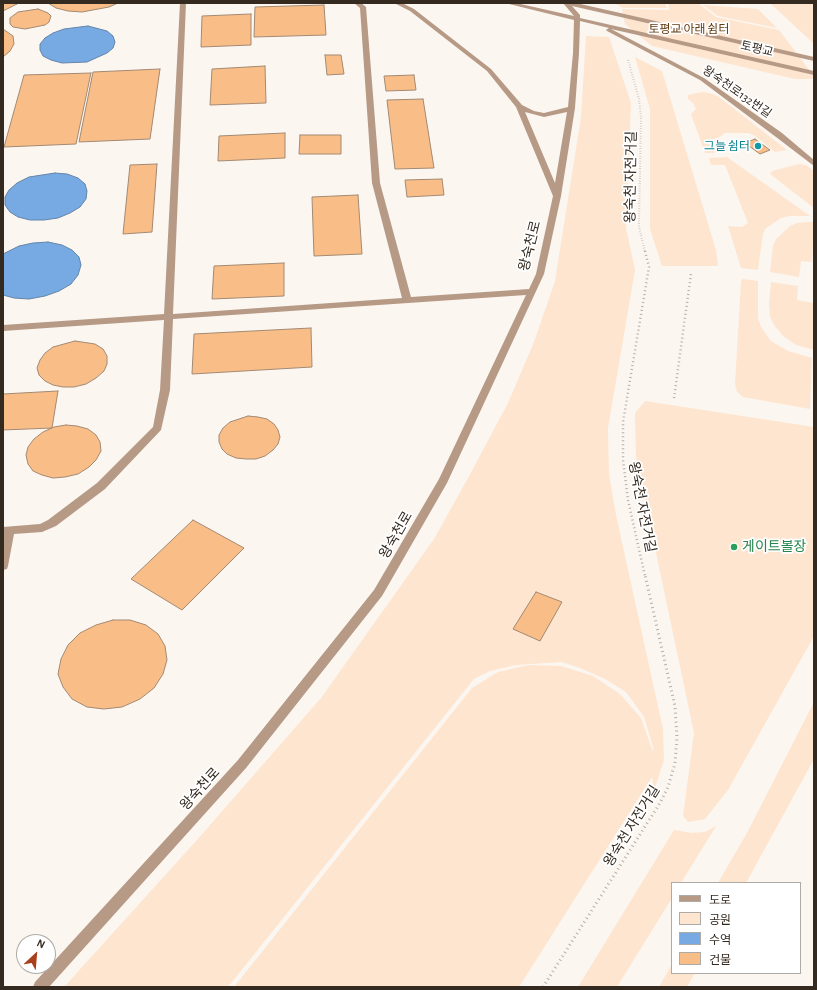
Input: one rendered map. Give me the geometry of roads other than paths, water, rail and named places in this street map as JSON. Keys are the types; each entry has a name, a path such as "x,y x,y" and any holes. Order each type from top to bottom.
{"street":[{"path":"3,566 7,530 42,528 52,523 101,486 158,428 165,390 183,3"},
{"path":"357,3 363,7 376,183 406,300"},
{"path":"397,3 412,10 489,70 519,107 557,196"},
{"name":"토평교","path":"508,3 814,73"},
{"path":"567,3 577,15"},
{"name":"토평교","path":"567,3 814,59"},
{"name":"왕숙천로132번길","path":"577,15 702,79 779,135 814,164"},
{"name":"왕숙천로","path":"40,987 242,764 378,593 444,480 530,292 540,274 557,196 571,108 576,53 577,15"},
{"path":"519,107 532,113 544,115 557,113 571,108"},
{"path":"3,328 530,292"}],"water":[{"path":"88,26 107,31 113,36 115,42 113,48 107,53 87,62 62,63 43,56 40,50 40,44 45,38 64,29"},
{"path":"55,173 67,174 78,178 85,184 87,191 86,199 80,207 58,218 44,220 30,220 18,217 10,212 5,205 5,197 9,190 17,183 29,177"},
{"path":"48,242 62,245 72,250 79,257 81,265 78,275 71,284 59,291 45,296 29,299 14,298 3,295 3,254 19,246"}],"place":[{"name":"그늘 쉼터","path":"758,146"},
{"name":"게이트볼장","path":"734,547"}],"park label":[{"name":"토평교 아래 쉼터","path":"689,29"}]}
